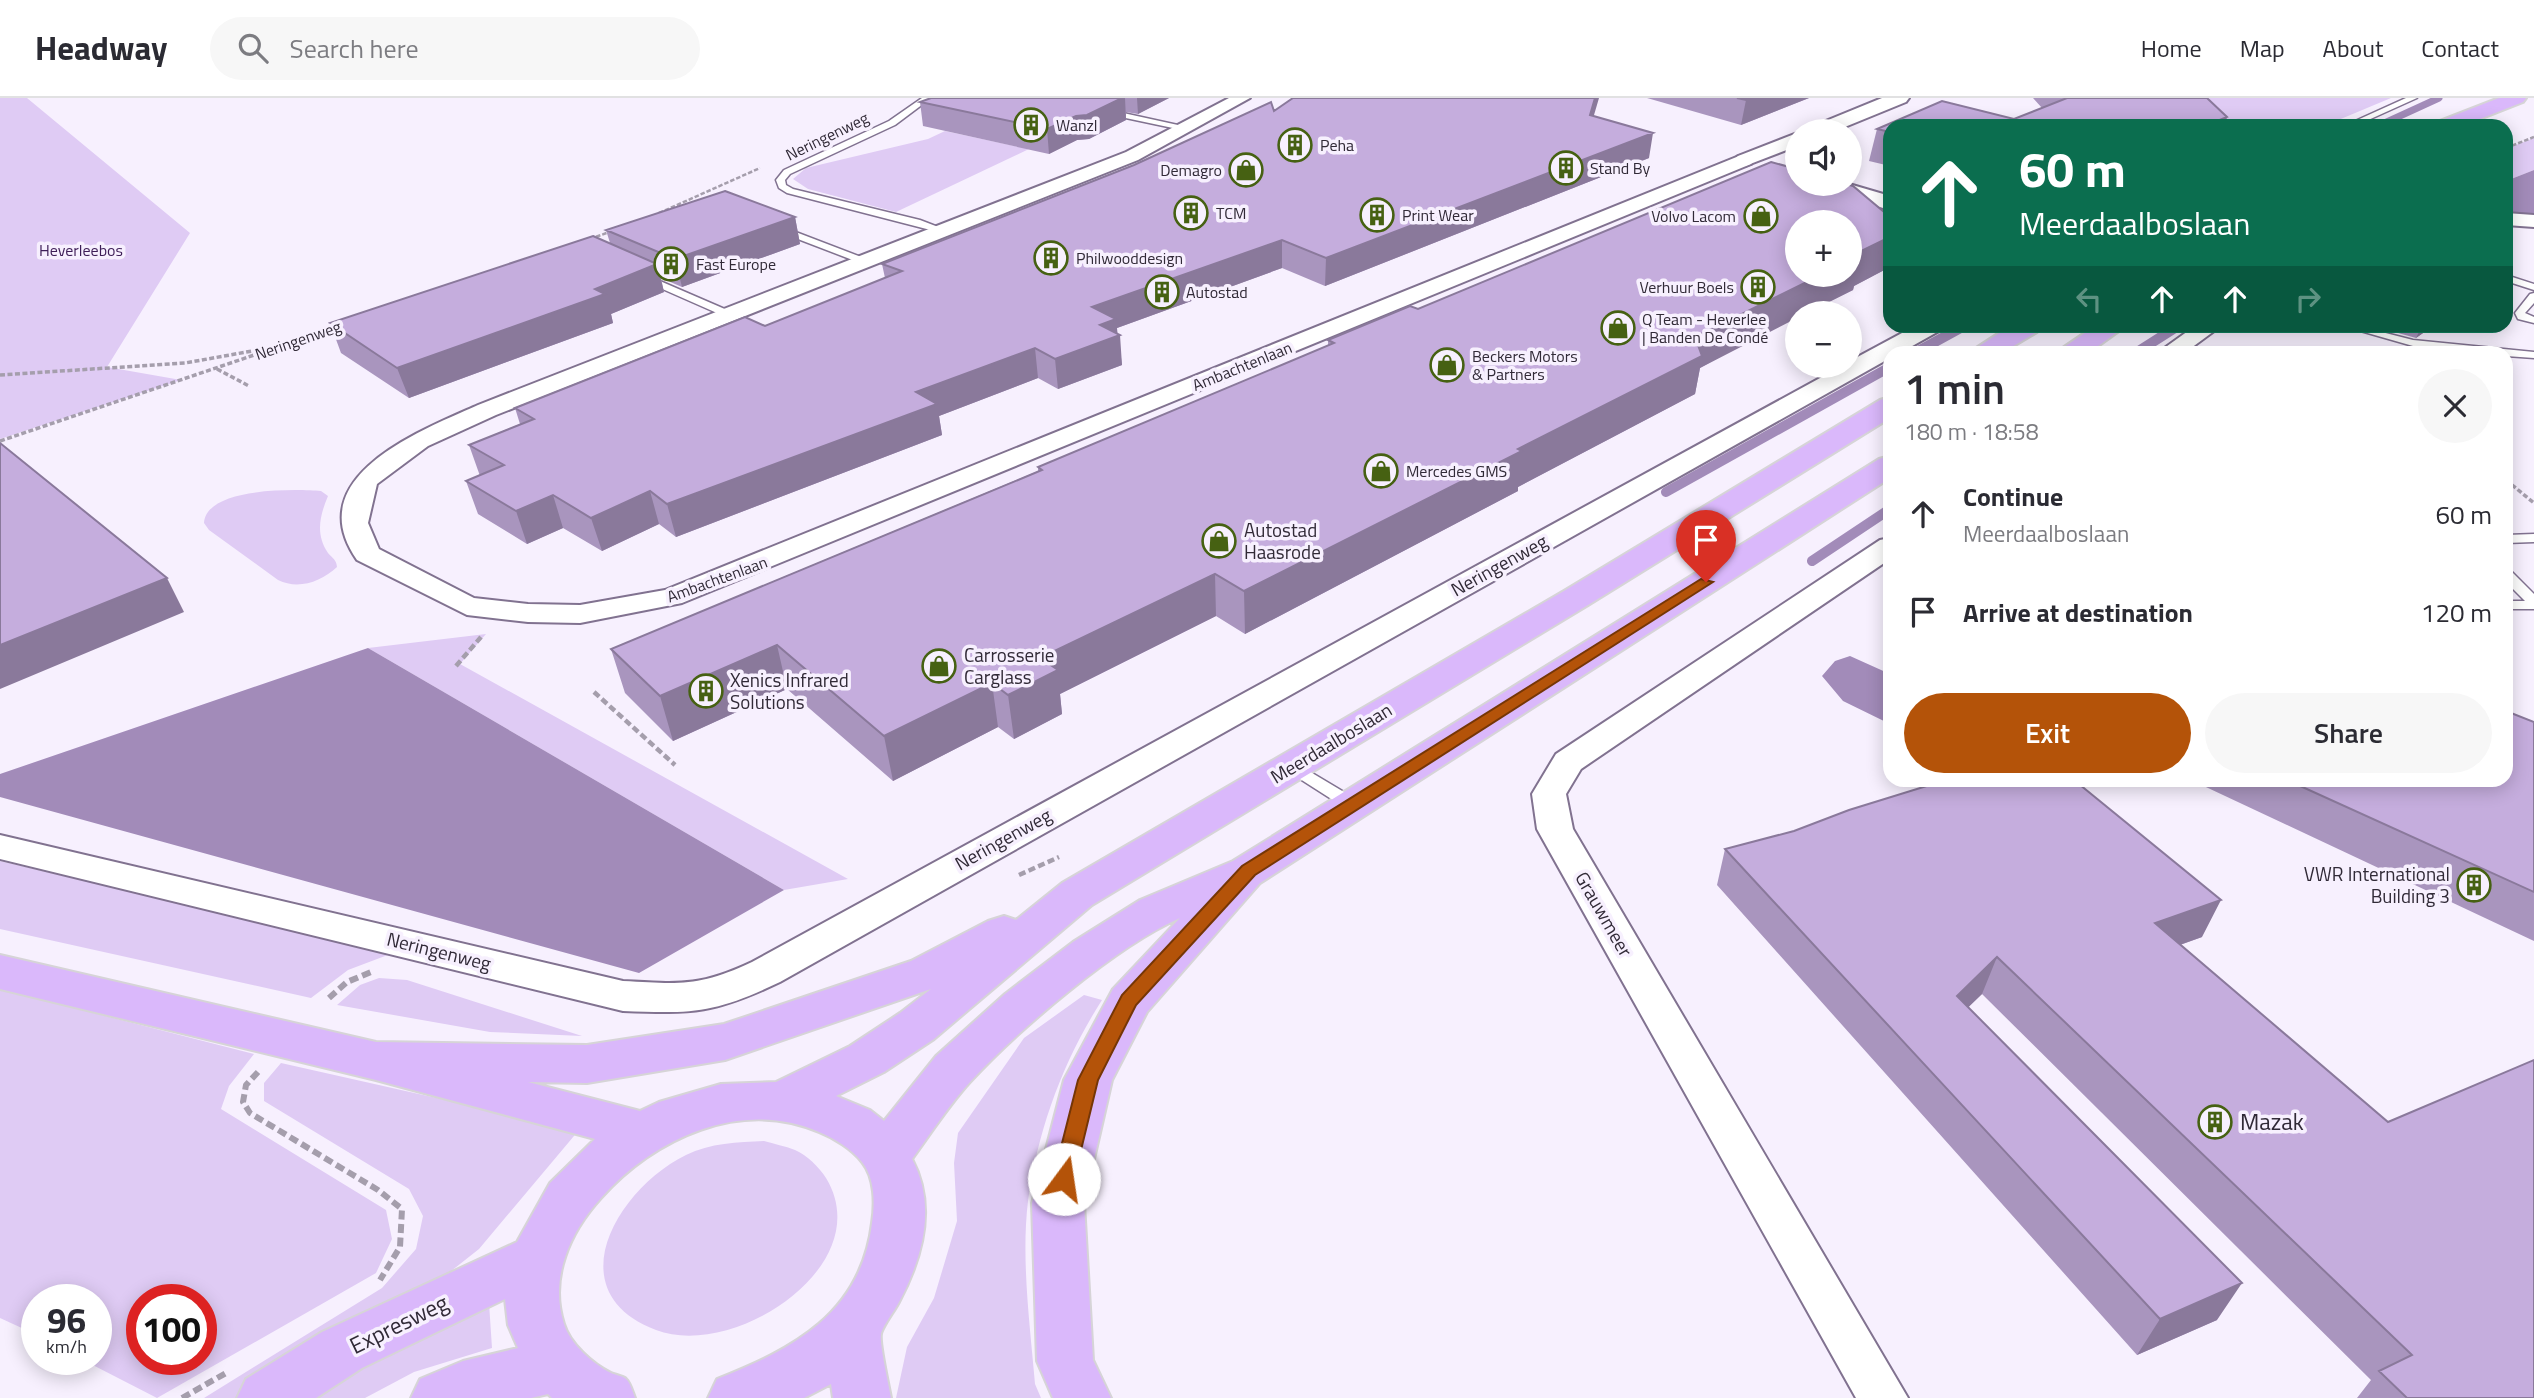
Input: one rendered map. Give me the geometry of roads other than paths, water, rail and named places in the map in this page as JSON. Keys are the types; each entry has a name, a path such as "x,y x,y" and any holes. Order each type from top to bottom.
{"highway":[{"path":"2462,119 2516,98"},
{"path":"1994,346 2016,333"},
{"path":"2080,346 2102,333"},
{"name":"Meerdaalboslaan","path":"786,1099 867,1059 917,1026 1077,894 1883,410"},
{"path":"886,1155 953,1069 1031,999 1089,953 1155,911 1248,870 1883,469"},
{"path":"1082,1398 1065,1361 1058,1203 1088,1080 1129,1000 1248,870"},
{"path":"376,1061 587,1064 725,1042 927,973 1077,894"},
{"path":"0,972 376,1061 642,1132"},
{"name":"Meerdaalboslaan","path":"606,1398 597,1396 557,1365 537,1334 531,1297 536,1258 558,1209 595,1166 642,1132 702,1108 739,1100 786,1099 827,1109 860,1128 886,1155 900,1198 898,1247 875,1298 852,1329 823,1357 780,1382 737,1398"},
{"name":"Expresweg","path":"247,1384 342,1350 536,1258"},
{"path":"852,1329 862,1398"},
{"path":"439,1398 463,1388 557,1365"}],"street":[{"name":"Ambachtenlaan","path":"1241,98 1132,156 487,410 419,441 380,467 365,481 354,523 367,554 467,606 528,613 580,614 671,597 1785,144"},
{"path":"1847,119 1899,98"},
{"path":"1745,160 1784,171"},
{"path":"1862,195 1883,201"},
{"path":"2513,220 2534,221"},
{"name":"Neringenweg","path":"1895,346 1918,333"},
{"path":"2179,346 2199,333"},
{"name":"Neringenweg","path":"0,848 623,996 683,999 722,993 766,972 1883,353"},
{"name":"Grauwmeer","path":"1882,1398 1555,829 1549,794 1568,762 1883,551"}],"lane":[{"path":"927,98 892,122 787,172 780,180 782,186 790,191 917,222 943,232"},
{"path":"2364,119 2413,98"},
{"path":"1092,108 1187,128"},
{"path":"768,225 866,262"},
{"path":"633,273 730,315"},
{"path":"2513,280 2534,287"},
{"path":"2534,296 2520,313 2522,317 2534,320"},
{"path":"2376,333 2434,346"},
{"path":"2513,353 2534,355"},
{"path":"2513,539 2534,538"},
{"path":"2513,581 2534,603"},
{"path":"2513,604 2534,603"},
{"path":"1292,766 1353,805"}],"waterway":[{"path":"2393,119 2439,98"},
{"path":"1928,346 1951,333"},
{"path":"2147,346 2167,333"},
{"path":"1666,492 1883,371"},
{"path":"1812,561 1883,514"}],"place":[{"name":"Wanzl","path":"1031,125"},
{"name":"Peha","path":"1295,145"},
{"name":"Stand By","path":"1566,168"},
{"name":"Demagro","path":"1246,170"},
{"name":"TCM","path":"1191,213"},
{"name":"Print Wear","path":"1377,215"},
{"name":"Volvo Lacom","path":"1761,216"},
{"name":"Philwooddesign","path":"1051,258"},
{"name":"Fast Europe","path":"671,264"},
{"name":"Verhuur Boels","path":"1758,287"},
{"name":"Autostad","path":"1162,292"},
{"name":"Q Team - Heverlee | Banden De Condé","path":"1618,328"},
{"name":"Beckers Motors & Partners","path":"1447,365"},
{"name":"Mercedes GMS","path":"1381,471"},
{"name":"Autostad Haasrode","path":"1219,541"},
{"name":"Carrosserie Carglass","path":"939,666"},
{"name":"Xenics Infrared Solutions","path":"706,691"},
{"name":"VWR International Building 3","path":"2474,885"},
{"name":"Mazak","path":"2215,1122"}],"park label":[{"name":"Heverleebos","path":"81,250"}]}
